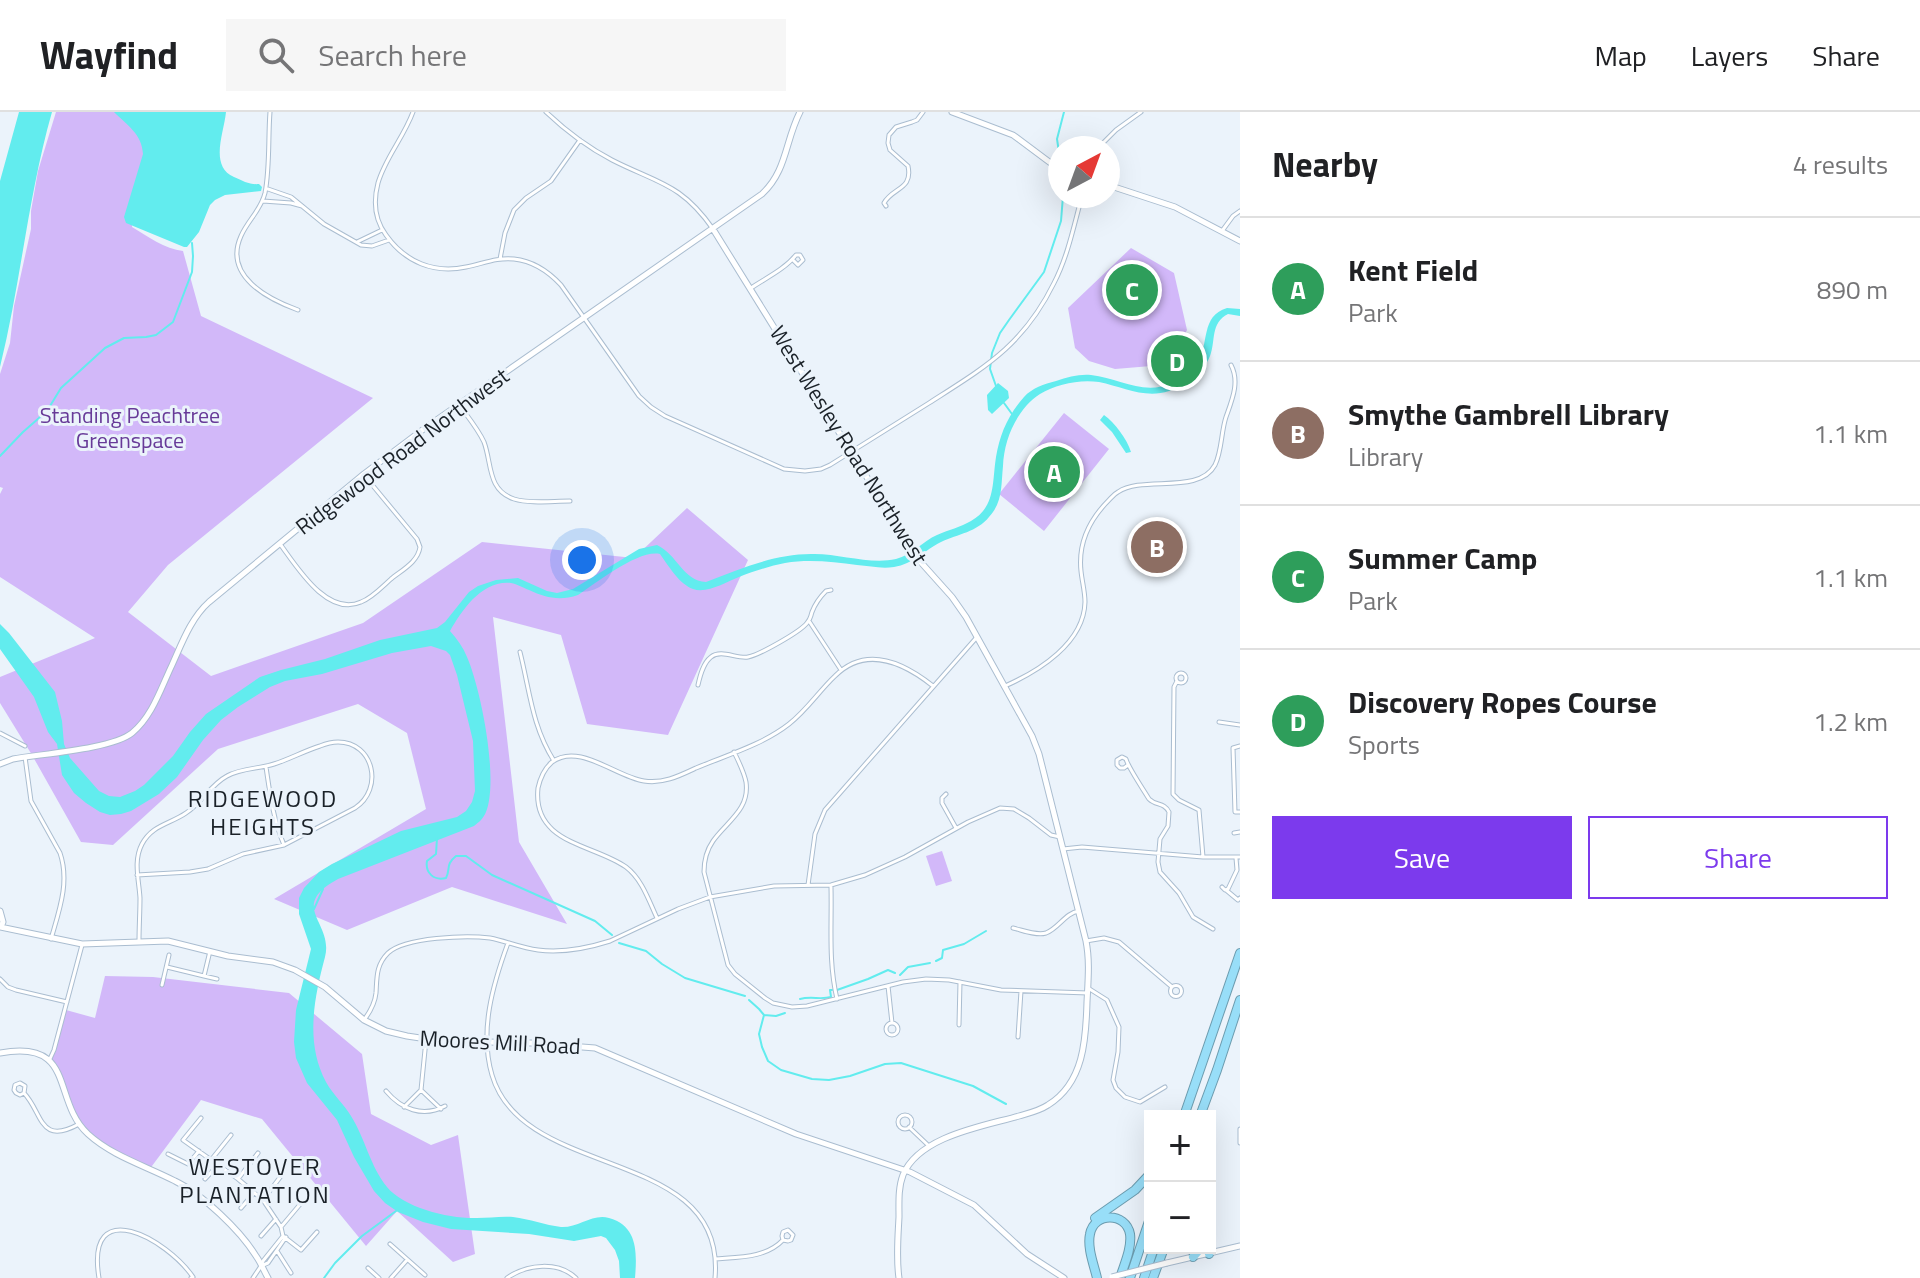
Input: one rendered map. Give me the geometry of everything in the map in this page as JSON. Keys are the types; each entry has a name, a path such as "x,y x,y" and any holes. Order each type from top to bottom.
{"highway":[{"path":"1186,1110 1240,953"},
{"path":"1202,1110 1240,1000"},
{"path":"1207,1110 1217,1070"},
{"path":"1181,1110 1195,1082"},
{"path":"1111,1278 1092,1266 1085,1238 1091,1222 1144,1180"},
{"path":"1093,1278 1089,1245 1091,1230 1102,1219 1117,1218 1126,1225 1130,1234 1120,1278"},
{"path":"1130,1278 1144,1236"},
{"path":"1144,1278 1152,1254"},
{"path":"1153,1278 1162,1254"},
{"path":"1193,1257 1198,1254"}],"street":[{"path":"270,112 263,201 240,238 237,251 245,276 260,291 298,310"},
{"path":"413,112 378,183 375,210 389,240 407,257 431,268 461,268 500,259 526,261 547,271 561,285 639,396 651,407 665,416 791,470 821,469 979,372 1001,355 1037,313 1056,280 1079,208"},
{"name":"West Wesley Road Northwest","path":"546,112 580,140 612,160 677,190 697,207 912,550 952,597 978,637 1036,743 1089,961 1086,1032 1081,1060 1073,1079 1058,1098 1038,1111 947,1137 929,1146 905,1170"},
{"name":"Ridgewood Road Northwest","path":"0,764 116,741 134,731 150,711 200,610 364,474 425,428 762,194 775,181 782,166 800,112"},
{"path":"886,206 885,199 904,186 909,177 908,166 890,150 889,135 896,127 917,120 923,112"},
{"path":"952,112 1013,135 1048,161"},
{"path":"1109,136 1141,112"},
{"path":"500,259 514,210 551,181 580,140"},
{"path":"266,188 287,194 332,229 361,245 372,246 389,240"},
{"path":"1120,189 1161,202 1240,241"},
{"path":"263,201 302,206"},
{"path":"1222,231 1240,211"},
{"path":"357,242 383,230"},
{"path":"750,289 793,260"},
{"path":"1005,686 1048,660 1067,644 1078,629 1085,603 1081,548 1093,520 1106,503 1126,488 1188,481 1206,474 1215,465 1236,391 1236,376 1231,365"},
{"path":"459,405 483,439 492,478 501,492 520,500 570,501"},
{"path":"280,544 311,584 328,600 339,604 361,603 416,559 420,547 417,539 364,474"},
{"path":"698,685 701,672 714,655 750,657 793,634 809,621 817,600 831,590"},
{"path":"809,621 841,670"},
{"path":"808,885 815,834 825,810 978,637"},
{"path":"520,652 535,722 554,761"},
{"path":"657,918 629,869 563,838 546,822 539,806 538,788 544,773 554,761 566,756 579,756 634,779 655,782 673,778 767,738 789,724 841,670 860,661 882,660 909,668 933,686"},
{"path":"1177,681 1174,687 1173,794 1199,810 1203,857"},
{"path":"1219,722 1240,725"},
{"path":"0,733 25,746"},
{"path":"137,875 201,870 243,854 284,845 361,804 373,780 367,759 350,744 338,742 266,766 240,771 213,785 187,813 166,821 152,831 139,849 137,875 139,941"},
{"path":"1240,746 1233,748 1238,796 1235,812 1240,812"},
{"path":"734,752 745,778 746,795 740,811 714,840 707,853 704,872 728,965 757,993 773,1003 792,1007 926,979 1001,990 1088,990 1107,1000 1119,1027 1113,1080 1116,1088 1125,1097 1140,1102 1165,1087"},
{"path":"25,757 31,801 63,862 64,888 51,939"},
{"path":"1128,765 1149,799 1162,804 1169,812 1170,819 1160,839 1158,865 1163,876 1179,893 1193,917 1213,929"},
{"path":"266,766 277,829 284,845"},
{"path":"1234,775 1240,772"},
{"path":"946,794 942,803 956,828"},
{"path":"364,1020 373,1005 379,967 398,946 414,941 471,937 490,938 541,951 582,948 610,941 710,897 774,886 831,885 888,866 994,810 1007,808 1022,813 1051,835 1060,837"},
{"path":"1234,833 1240,832"},
{"path":"1063,849 1082,847 1238,857 1237,870 1224,888 1235,899 1240,898"},
{"path":"831,885 830,955 837,999"},
{"path":"0,911 3,922 0,929"},
{"path":"1013,928 1043,933 1057,926 1071,913 1079,911"},
{"name":"Moores Mill Road","path":"0,929 82,944 168,941 228,956 273,962 325,987 364,1020 386,1031 426,1040 595,1048 796,1134 905,1170 974,1205 1027,1254 1064,1278"},
{"path":"1086,941 1104,938 1119,942 1172,987"},
{"path":"508,943 491,996 488,1042 494,1083 504,1101 517,1116 541,1134 677,1194 704,1223 715,1259 715,1278"},
{"path":"49,1061 82,944"},
{"path":"204,976 210,951"},
{"path":"162,985 169,955"},
{"path":"167,967 217,979"},
{"path":"0,979 16,990 67,1002"},
{"path":"959,1025 960,982"},
{"path":"888,986 892,1023"},
{"path":"1018,1037 1021,991"},
{"path":"404,1107 421,1090 426,1040"},
{"path":"0,1053 27,1051 49,1061 59,1074 71,1110 90,1136 108,1149 195,1192 240,1237 256,1256 268,1278"},
{"path":"386,1091 398,1104 418,1111 443,1107 421,1090"},
{"path":"24,1093 47,1127 62,1131 79,1124"},
{"path":"201,1118 183,1140 263,1200 284,1237 301,1250 317,1232"},
{"path":"909,1127 929,1146"},
{"path":"1240,1129 1240,1143"},
{"path":"211,1160 231,1135"},
{"path":"168,1154 188,1164 199,1151"},
{"path":"238,1179 258,1153"},
{"path":"205,1179 218,1165"},
{"path":"899,1278 900,1194 905,1170"},
{"path":"263,1200 281,1176"},
{"path":"241,1208 254,1193"},
{"path":"281,1227 302,1202"},
{"path":"261,1236 276,1219"},
{"path":"99,1278 100,1244 107,1234 119,1229 161,1245 182,1263 192,1278"},
{"path":"261,1266 268,1263 284,1237"},
{"path":"253,1278 284,1237"},
{"path":"715,1259 764,1253 783,1240"},
{"path":"390,1244 425,1275"},
{"path":"1216,1249 1240,1246"},
{"path":"277,1251 291,1273"},
{"path":"1111,1278 1193,1257"},
{"path":"391,1278 407,1259"},
{"path":"507,1278 523,1270 549,1266 562,1268 576,1278"},
{"path":"368,1268 379,1278"}],"green space":[{"name":"Standing Peachtree Greenspace","path":"56,112 121,112 136,131 146,149 135,183 132,227 163,245 183,251 201,316 373,398 168,565 128,612 211,676 363,623 482,542 634,558 687,508 748,560 668,735 587,724 561,635 493,617 519,842 567,924 452,887 347,930 274,899 426,809 407,733 358,704 218,749 113,845 81,842 0,703 0,677 95,638 0,577 0,494 3,488 0,487 0,374 10,343 14,306 31,229 38,171"},
{"path":"1131,248 1174,273 1187,330 1174,355 1151,366 1115,369 1089,361 1075,348 1068,308"},
{"path":"1064,413 1109,449 1044,531 999,494"},
{"path":"942,851 952,881 936,886 926,856"},
{"path":"105,976 153,977 289,993 362,1054 371,1114 431,1145 458,1135 475,1254 453,1262 397,1211 366,1246 262,1119 201,1100 149,1170 101,1145 77,1126 58,1077 47,1061 55,1053 66,1010 95,1018"}],"water":[{"path":"19,112 52,112 0,367 0,181"},
{"path":"114,112 226,112 220,148 222,165 234,177 259,184 261,191 225,195 215,200 199,232 187,247 126,223 124,217 143,154 137,135"},
{"path":"1227,308 1240,309 1240,316 1228,314 1218,322 1207,362 1188,382 1151,394 1099,382 1076,382 1053,387 1032,400 1018,416 1009,435 1000,493 994,511 979,526 941,542 907,563 885,568 821,561 794,562 698,590 683,583 660,554 651,554 630,562 571,597 547,597 511,583 491,586 474,598 450,631 464,650 483,712 490,779 486,812 474,826 338,879 316,898 314,907 326,945 314,1020 319,1067 356,1125 381,1179 404,1201 454,1217 513,1217 561,1227 597,1217 609,1218 626,1227 634,1242 635,1278 620,1278 615,1250 601,1236 574,1241 529,1234 451,1229 398,1212 374,1191 337,1120 307,1083 296,1058 296,1010 311,949 299,914 299,898 304,888 332,864 401,831 457,817 472,802 475,791 473,741 457,675 446,651 431,646 392,653 270,687 221,720 177,777 159,794 131,811 110,815 100,812 74,793 62,775 57,744 48,732 34,697 0,649 0,624 55,692 64,744 70,758 99,791 120,797 144,785 173,756 206,714 260,677 380,640 437,628 469,592 496,580 518,578 557,593 573,589 639,549 657,545 691,577 706,582 757,563 797,555 822,554 875,561 902,557 932,538 971,521 985,509 1002,433 1013,411 1031,391 1082,375 1152,388 1173,382 1197,363 1209,324 1218,312"},
{"path":"998,383 1008,391 1009,398 992,414 988,410 987,395"},
{"path":"1104,415 1120,432 1131,452 1126,453 1100,420"}],"waterway":[{"path":"1058,136 1064,112"},
{"path":"996,386 990,369 992,353 1000,333 1044,272 1061,221 1062,208"},
{"path":"0,456 50,406 61,388 105,348 124,338 156,335 173,322 192,272 192,243"},
{"path":"1004,403 1012,414"},
{"path":"437,838 436,854 427,861 427,869 434,877 446,878 453,859 466,856 492,875 595,921 612,935"},
{"path":"314,909 323,889"},
{"path":"936,961 942,958 943,950 964,944 986,931"},
{"path":"619,943 646,951 685,978 745,996"},
{"path":"900,975 908,967 930,963"},
{"path":"837,990 888,970 895,973"},
{"path":"800,999 831,997 832,990"},
{"path":"749,1000 764,1015 785,1013"},
{"path":"764,1015 759,1034 762,1047 768,1061 781,1070 812,1079 829,1080 885,1064 901,1063 973,1086 1006,1104"},
{"path":"324,1278 362,1236 396,1211"}],"place":[{"name":"Summer Camp","path":"1132,290"},
{"name":"Discovery Ropes Course","path":"1177,361"},
{"name":"Kent Field","path":"1054,472"},
{"name":"Smythe Gambrell Library","path":"1157,547"}],"district":[{"name":"RIDGEWOOD HEIGHTS","path":"263,812"},
{"name":"WESTOVER PLANTATION","path":"255,1180"}]}
